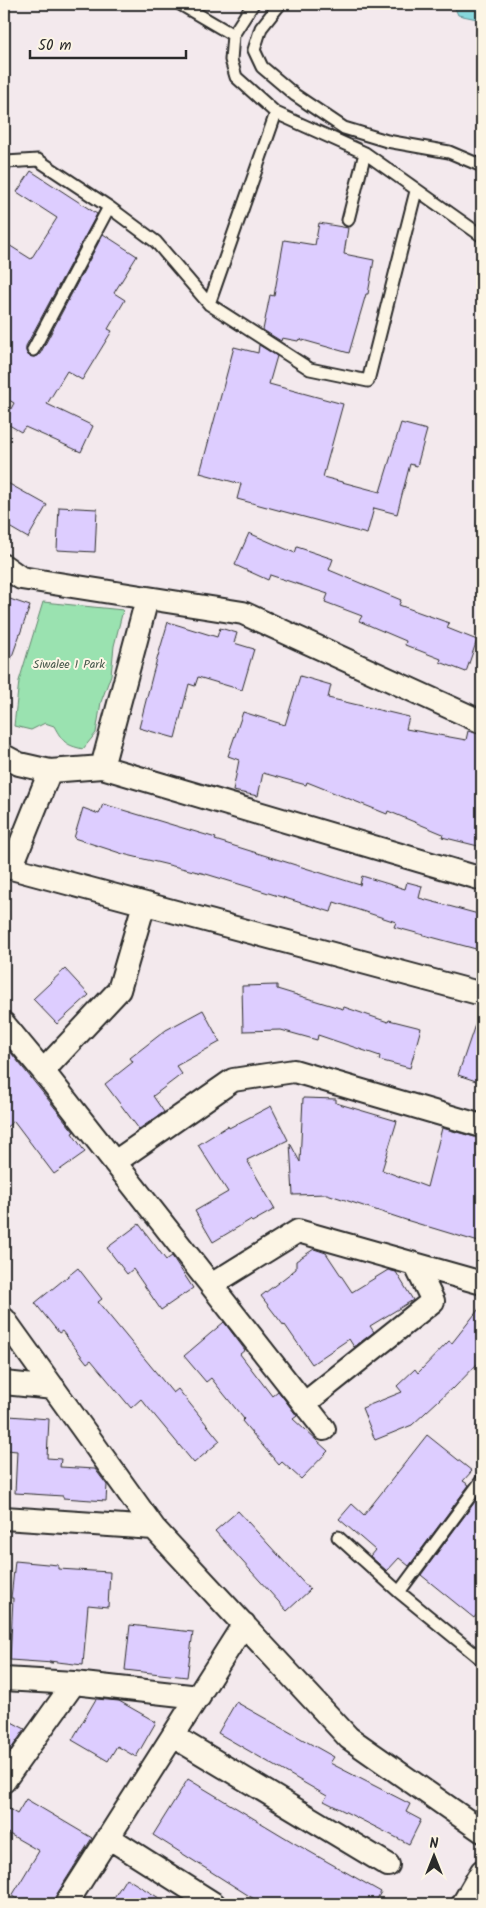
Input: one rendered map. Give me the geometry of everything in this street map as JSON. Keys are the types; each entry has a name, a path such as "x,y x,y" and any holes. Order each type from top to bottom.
{"street":[{"path":"4,566 20,578 242,613 482,722"},
{"path":"102,767 147,598"},
{"path":"4,756 20,764 50,771 102,767 482,879"},
{"path":"50,771 7,867 482,994"},
{"path":"43,1071 119,990 144,904"},
{"path":"4,1024 115,1162 324,1429"},
{"path":"115,1162 233,1080 294,1071 482,1126"},
{"path":"211,1285 298,1231 482,1283"},
{"path":"304,1404 433,1301 415,1264"},
{"path":"4,1318 154,1528 349,1738 482,1831"},
{"path":"4,1382 54,1388"},
{"path":"4,1518 154,1528"},
{"path":"66,1904 244,1624"},
{"path":"4,1679 74,1683 199,1697"},
{"path":"4,1781 74,1683"},
{"path":"173,1736 388,1866"},
{"path":"108,1838 214,1904"},
{"path":"463,1904 482,1871"}],"lane":[{"path":"180,4 233,35"},
{"path":"253,4 233,35 231,60 236,77 276,112 365,153 482,236"},
{"path":"280,4 261,28 254,50 262,67 295,94 344,128 387,140 449,152 482,166"},
{"path":"210,304 276,112"},
{"path":"348,220 365,153"},
{"path":"4,166 6,162 38,160 109,207 156,242 210,304 310,369 368,381 416,191"},
{"path":"33,350 109,207"},
{"path":"399,1592 482,1480"},
{"path":"338,1537 399,1592 482,1660"}],"green space":[{"name":"Siwalee 1 Park","path":"43,602 123,610 114,646 111,675 101,702 96,733 83,749 65,742 54,726 45,723 31,730 14,726 19,681"}],"water":[{"path":"453,4 482,4 482,20 458,15"}],"building":[{"path":"31,171 97,214 26,346 29,356 34,357 40,354 103,234 137,256 114,293 125,300 108,329 112,331 82,380 67,371 47,404 93,426 81,452 25,427 21,432 4,422 14,403 4,397 4,242 31,259 57,218 17,192"},
{"path":"319,223 348,228 344,254 374,260 368,294 366,294 349,353 299,339 298,341 282,338 281,341 263,330 270,295 274,296 284,240 315,245"},
{"path":"259,345 277,356 269,384 343,404 323,477 380,492 401,423 427,430 417,466 410,464 397,514 374,508 367,534 237,499 241,484 200,473 234,347 258,353"},
{"path":"4,481 47,505 28,538 4,524"},
{"path":"59,507 97,509 95,552 57,550"},
{"path":"249,533 295,553 297,547 333,559 329,570 401,600 399,605 449,623 447,628 477,640 466,672 440,662 441,659 405,645 406,641 359,621 362,616 325,602 328,594 270,575 268,580 235,565"},
{"path":"4,597 30,606 6,673 4,672"},
{"path":"168,622 217,637 220,628 237,633 234,643 254,649 242,690 198,677 195,686 189,684 175,738 139,728"},
{"path":"300,676 331,685 328,698 409,717 406,729 466,740 468,731 482,735 482,829 478,846 442,837 443,834 388,811 387,814 307,782 306,785 263,773 258,796 233,791 239,760 228,756 243,712 285,725"},
{"path":"103,804 216,838 215,840 360,885 362,876 405,889 407,882 422,886 419,898 482,915 482,925 476,949 394,927 396,922 334,902 331,912 206,874 123,854 74,838 83,808 99,814"},
{"path":"65,969 89,995 57,1024 33,999"},
{"path":"277,985 277,989 343,1009 344,1007 388,1022 389,1020 421,1028 410,1068 379,1060 380,1056 318,1035 317,1040 281,1030 243,1031 242,986"},
{"path":"203,1010 220,1042 176,1066 182,1074 153,1096 164,1112 139,1129 105,1084 133,1062 130,1058 166,1030"},
{"path":"479,1013 482,1013 482,1083 458,1075"},
{"path":"4,1044 74,1132 72,1133 85,1152 54,1174 14,1121 4,1129"},
{"path":"303,1098 336,1099 336,1103 397,1121 382,1170 427,1187 442,1128 482,1139 482,1243 327,1194 293,1195 290,1143 300,1162"},
{"path":"271,1106 288,1140 247,1160 275,1209 252,1222 250,1220 213,1242 195,1211 228,1192 198,1145 228,1126 229,1128"},
{"path":"139,1224 166,1260 172,1256 193,1288 161,1310 133,1269 127,1274 107,1248"},
{"path":"314,1249 326,1253 352,1292 388,1270 396,1272 413,1300 370,1326 374,1332 354,1347 349,1339 312,1364 285,1325 261,1296 296,1269 296,1261"},
{"path":"78,1268 102,1299 98,1302 173,1393 178,1389 220,1441 194,1463 141,1399 131,1408 91,1360 87,1363 62,1331 59,1333 35,1303"},
{"path":"482,1305 482,1359 453,1389 412,1425 375,1440 362,1408 402,1392 397,1386 415,1369 418,1373 449,1341 452,1343"},
{"path":"224,1322 245,1350 240,1354 272,1396 278,1391 297,1416 293,1419 328,1451 301,1479 282,1462 279,1465 242,1421 244,1419 211,1378 206,1382 184,1356"},
{"path":"9,1416 49,1419 47,1458 61,1459 60,1467 95,1469 107,1485 106,1501 15,1493 17,1451 7,1450"},
{"path":"427,1435 472,1471 463,1481 469,1485 409,1566 399,1558 387,1571 370,1556 375,1550 339,1519 352,1504 364,1515"},
{"path":"480,1495 482,1496 482,1607 474,1618 421,1575"},
{"path":"238,1511 310,1590 287,1611 215,1531"},
{"path":"15,1561 58,1565 58,1569 110,1572 108,1607 88,1605 83,1665 49,1661 53,1663 10,1660 13,1598 11,1598"},
{"path":"130,1625 193,1632 187,1677 125,1670"},
{"path":"96,1699 119,1701 156,1722 136,1757 117,1746 108,1761 72,1740"},
{"path":"236,1702 334,1757 330,1763 410,1804 406,1812 421,1820 409,1844 324,1801 327,1796 218,1733"},
{"path":"4,1718 25,1729 4,1759"},
{"path":"188,1779 296,1844 381,1892 374,1904 262,1904 153,1835"},
{"path":"26,1799 92,1838 55,1897 53,1904 26,1904 12,1896 39,1851 4,1831 4,1806 17,1814"},
{"path":"126,1878 169,1904 110,1904"}]}
